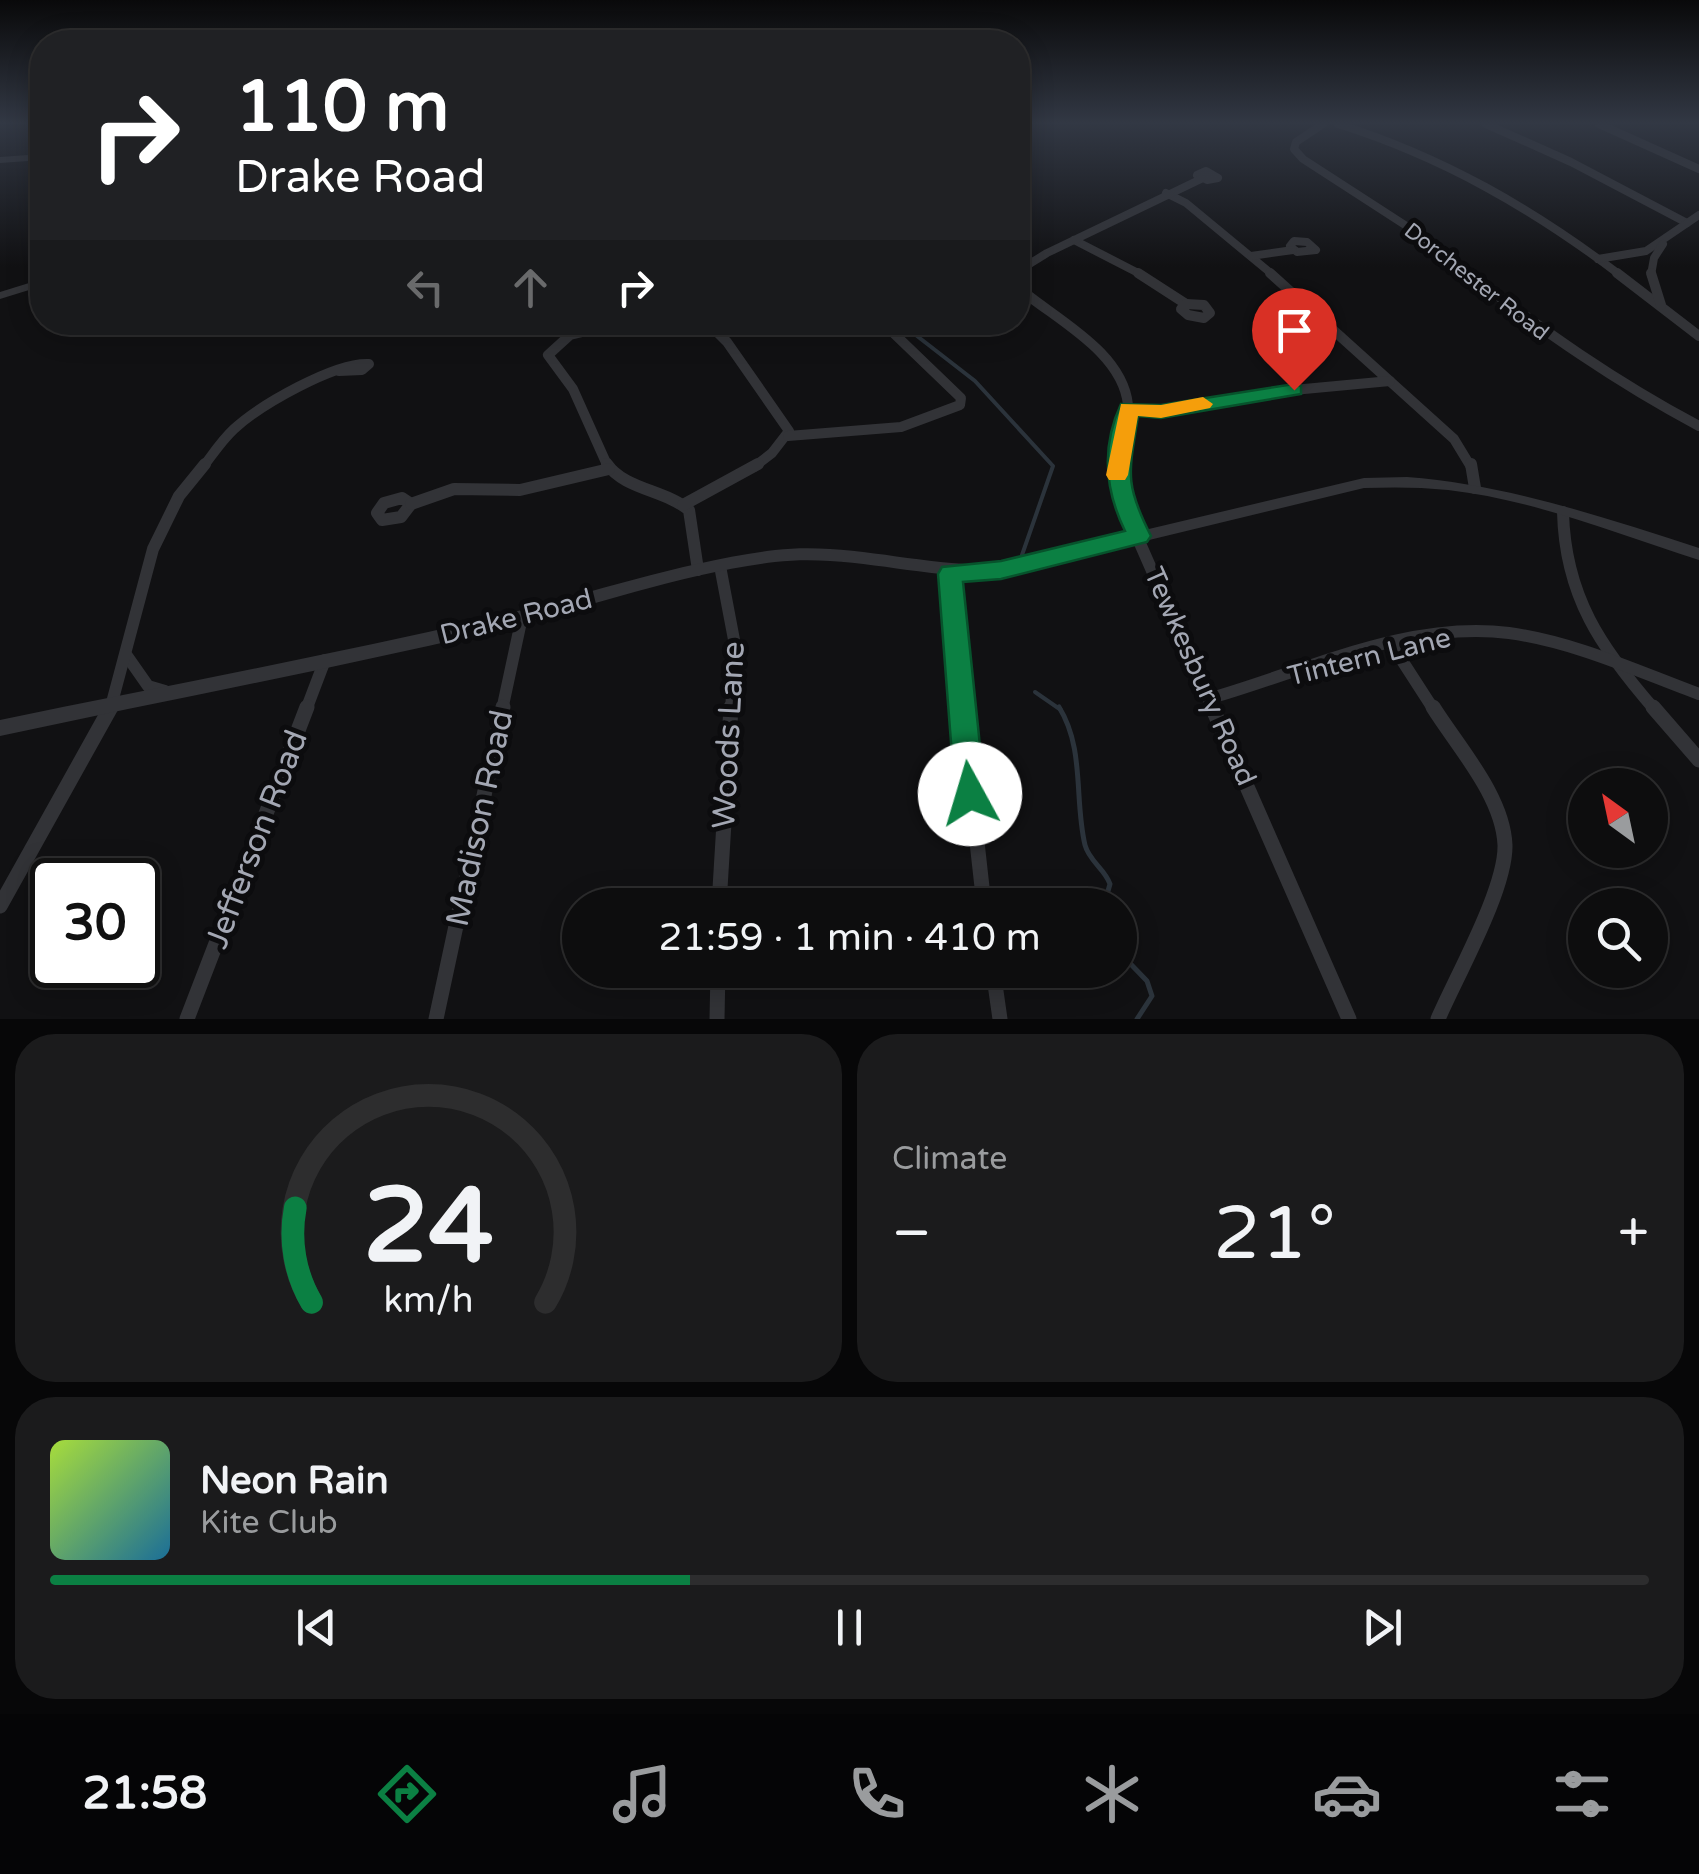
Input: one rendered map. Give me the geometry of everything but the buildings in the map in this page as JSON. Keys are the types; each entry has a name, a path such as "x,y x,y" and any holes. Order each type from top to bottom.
{"street":[{"name":"Dorchester Road","path":"1323,172 1408,226 1557,342 1631,390 1699,426"},
{"path":"1463,172 1521,204 1699,336"},
{"path":"1590,172 1687,224"},
{"path":"1030,264 1200,179"},
{"path":"1166,193 1186,203 1251,256 1454,439 1471,464 1476,488"},
{"path":"1598,259 1646,250 1699,215"},
{"path":"1074,240 1119,261 1186,304"},
{"path":"1662,308 1651,277 1655,252 1664,240"},
{"path":"1251,256 1293,250"},
{"path":"0,296 30,286"},
{"path":"1030,297 1103,356 1120,382 1128,409 1161,411 1272,392 1390,381"},
{"path":"577,335 548,352 573,390 609,469"},
{"path":"721,335 787,425 788,436"},
{"path":"683,505 732,480 788,436 901,427 960,405 961,398 896,335"},
{"path":"0,906 112,704 154,549 171,508 203,462 250,416 339,371"},
{"name":"Tewkesbury Road","path":"1128,409 1117,479 1121,500 1349,1019"},
{"path":"411,504 454,489 520,490 609,469 683,505 691,517 698,570"},
{"name":"Drake Road","path":"0,728 325,660 522,616 698,570 776,556 821,553 950,574 1001,570 1342,486 1396,480 1476,488 1699,554"},
{"path":"1563,512 1562,550 1566,568 1592,628 1699,760"},
{"name":"Woods Lane","path":"719,888 735,645 720,566"},
{"path":"950,574 982,888"},
{"name":"Madison Road","path":"436,1019 522,616"},
{"name":"Tintern Lane","path":"1211,698 1392,645 1453,632 1502,632 1566,644 1699,694"},
{"path":"1392,645 1489,794 1505,841 1503,872 1438,1019"},
{"path":"127,656 148,686 170,692"},
{"name":"Jefferson Road","path":"187,1019 325,660"},
{"path":"717,1019 718,988"},
{"path":"996,988 1000,1019"}],"waterway":[{"path":"916,335 975,381 1053,466 1022,555"},
{"path":"1035,692 1060,709"},
{"path":"1060,709 1076,757 1085,845 1105,874 1109,888"},
{"path":"1137,971 1147,981 1152,996 1137,1019"}],"slow traffic":[{"path":"1117,475 1128,409 1146,412 1203,404"}],"route":[{"path":"970,794 950,574 1001,570 1139,536 1121,500 1117,479 1128,409 1161,411 1294,390"}]}
